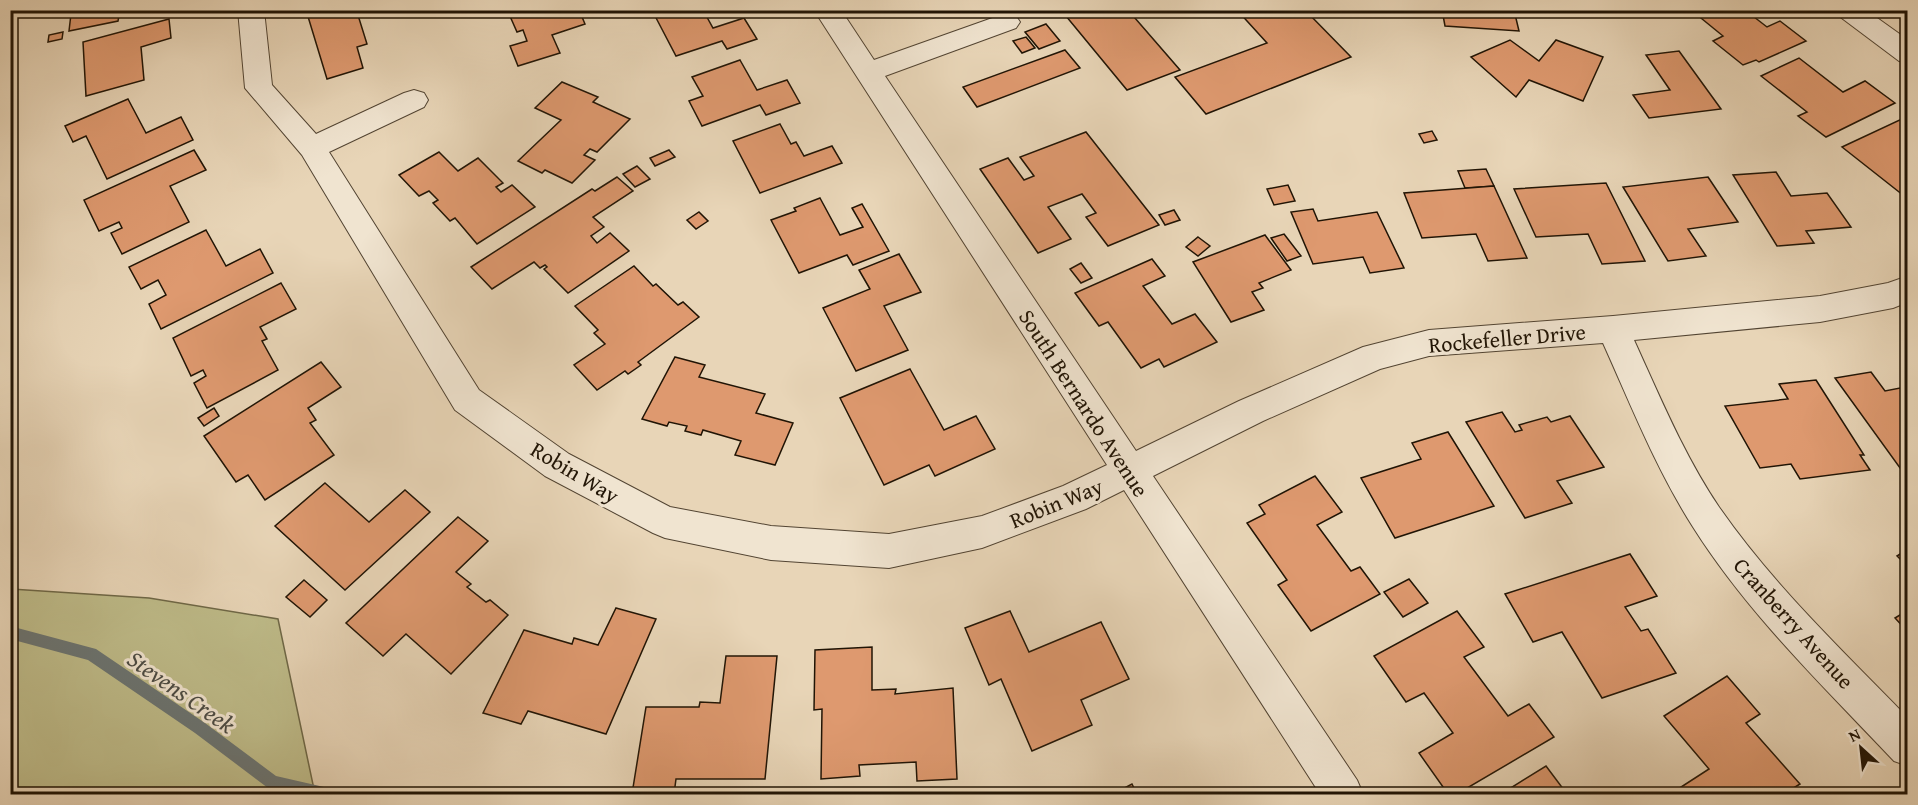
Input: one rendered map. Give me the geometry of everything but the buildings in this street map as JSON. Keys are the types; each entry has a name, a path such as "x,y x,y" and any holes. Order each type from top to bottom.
{"street":[{"name":"Robin Way","path":"251,10 259,88 312,148 467,400 557,465 665,522 771,543 889,551 982,532 1074,498 1129,472"},
{"name":"South Bernardo Avenue","path":"827,10 1343,795"},
{"path":"1848,10 1908,54"},
{"path":"867,72 1007,22"},
{"path":"312,148 414,100"},
{"name":"Rockefeller Drive","path":"1129,472 1251,411 1374,357 1429,343 1613,329 1820,309 1893,295 1908,288"},
{"name":"Cranberry Avenue","path":"1613,329 1668,448 1706,516 1759,590 1908,747"}],"shaded area":[{"path":"11,589 149,598 278,619 315,794 11,794"}],"waterway":[{"name":"Stevens Creek","path":"10,632 91,654 200,728 273,783 324,794"}]}
